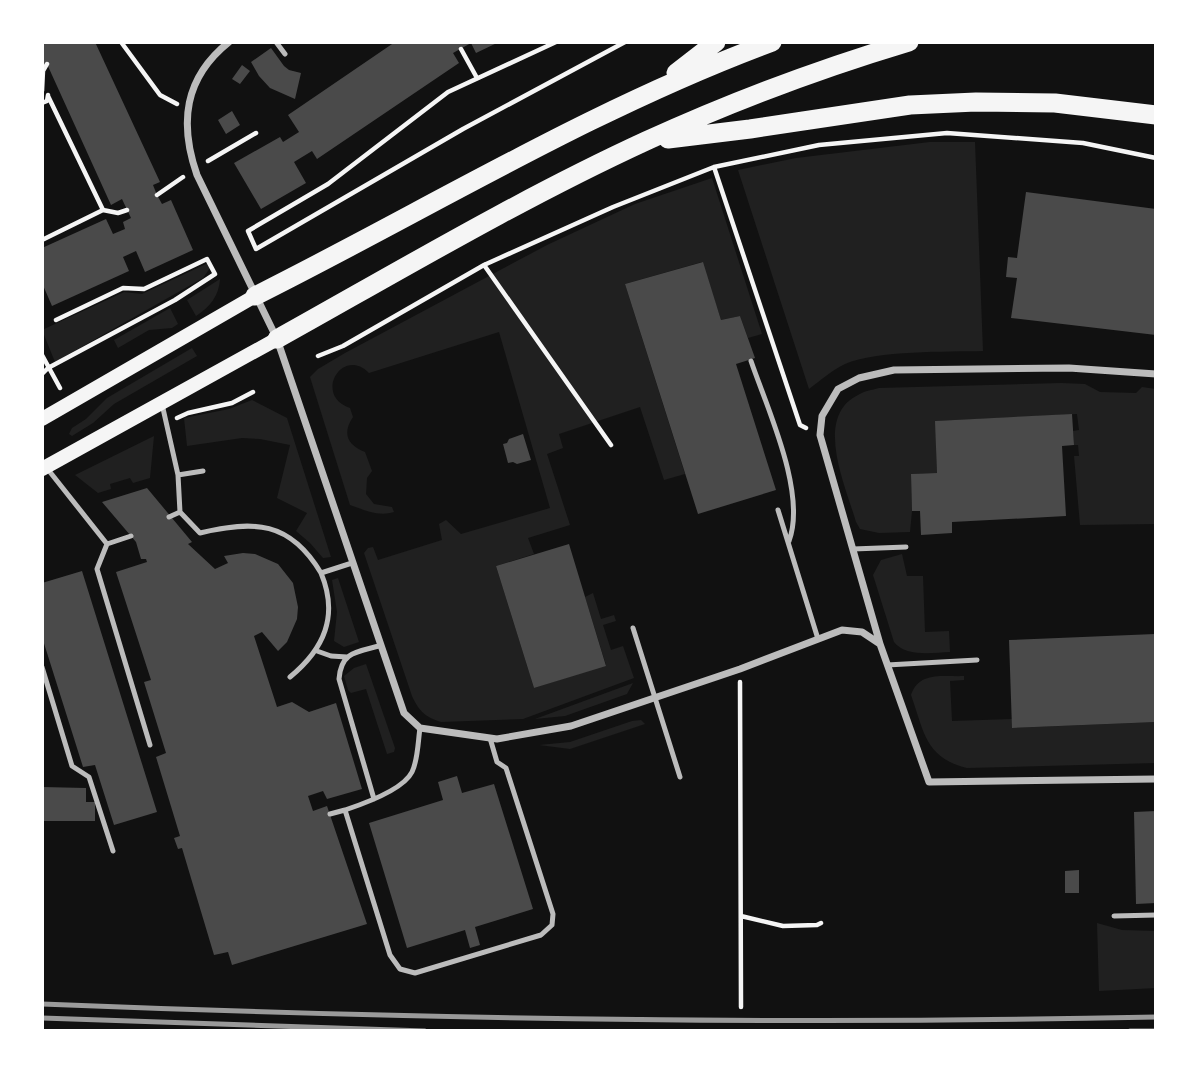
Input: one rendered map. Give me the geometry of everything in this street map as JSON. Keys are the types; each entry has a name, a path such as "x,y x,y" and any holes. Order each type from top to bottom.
{"highway":[{"path":"656,89 716,42"},
{"path":"255,296 519,156 656,89 772,42"},
{"path":"277,339 534,198 646,141 807,74 909,42"},
{"path":"646,141 750,129 910,105 963,102 1055,103 1156,115"}],"main road":[{"path":"42,419 255,296"},
{"path":"44,468 277,339"}],"street":[{"path":"229,42 197,78 187,110 191,158 277,339 379,646 404,713 420,728 497,739 571,726 740,669 842,630 862,632 880,644"},
{"path":"1156,374 1069,368 894,370 859,378 838,389 822,416 820,435 880,644 929,782 1156,779"}],"lane":[{"path":"276,42 285,54"},
{"path":"751,361 784,457 793,494 793,532 789,541"},
{"path":"162,404 178,475 180,513 200,533 237,525 274,530 299,545 312,557 321,573 329,600 324,634 307,663 290,677"},
{"path":"44,468 107,544"},
{"path":"178,475 203,471"},
{"path":"778,510 818,639"},
{"path":"169,517 180,513"},
{"path":"131,536 107,544 97,569 150,745"},
{"path":"853,549 906,547"},
{"path":"321,573 352,563"},
{"path":"633,628 680,777"},
{"path":"317,650 331,656 347,657 379,646"},
{"path":"347,657 341,663 339,686 374,799"},
{"path":"887,665 977,660"},
{"path":"42,667 72,766 89,777 113,851"},
{"path":"330,814 374,799 395,788 412,773 420,728"},
{"path":"345,810 390,956 400,969 415,973 541,936 552,925 553,914 506,768 497,762 490,738"},
{"path":"1114,916 1156,915"}],"path":[{"path":"121,42 160,96 187,110"},
{"path":"556,42 448,92 328,184 248,231 256,249 463,129 625,42"},
{"path":"461,49 477,78"},
{"path":"47,64 43,71 42,91 48,96 103,210"},
{"path":"42,103 47,102 48,96"},
{"path":"157,195 256,133"},
{"path":"318,356 343,346 484,265 613,207 714,167 819,145 947,133 1083,143 1156,158"},
{"path":"714,167 800,425 820,435"},
{"path":"42,240 103,210 118,214 127,210"},
{"path":"42,374 48,368 175,300 215,274 207,259 144,289 123,288 56,320"},
{"path":"484,265 611,445"},
{"path":"42,355 69,403"},
{"path":"168,423 188,413 232,403 253,393"},
{"path":"740,669 741,1007"},
{"path":"741,916 783,926 821,923"}],"shaded area":[{"path":"930,142 975,142 983,351 912,353 859,359 836,369 809,389 738,170 796,158"},
{"path":"712,178 762,334 748,338 740,316 721,320 702,262 625,284 685,474 664,480 640,407 559,434 563,448 547,454 570,525 528,538 534,554 496,566 534,688 606,665 585,597 593,593 601,619 614,615 616,621 603,625 611,650 623,646 634,678 523,719 441,722 427,716 412,696 364,553 373,547 378,560 442,540 439,524 446,520 461,534 550,508 499,332 369,373 359,366 349,365 341,369 336,376 334,394 339,402 350,408 353,417 348,428 348,438 354,446 365,452 372,471 367,478 366,494 374,504 392,507 394,512 377,513 350,505 310,377 345,353 547,245 635,204"},
{"path":"208,263 210,268 203,278 55,362 42,330 124,292 142,294"},
{"path":"220,279 213,300 196,316 187,300"},
{"path":"170,308 178,324 172,328 149,330 118,348 114,340"},
{"path":"192,348 197,356 114,404 93,423 72,436 69,434 72,428 86,419 107,398"},
{"path":"1085,384 1100,392 1136,393 1142,387 1156,389 1156,524 1080,525 1074,456 1079,456 1078,445 1074,445 1073,431 1079,430 1077,414 936,421 937,473 911,474 910,532 879,533 860,529 840,472 835,436 837,419 845,405 858,395 879,388"},
{"path":"252,400 287,418 331,557 323,558 296,531 307,513 277,498 290,445 242,438 187,446 184,418 229,409"},
{"path":"154,436 150,478 133,483 130,478 110,484 111,489 98,493 75,475"},
{"path":"902,554 907,576 923,576 925,632 949,631 950,652 912,652 894,642 873,575 881,560"},
{"path":"338,578 359,642 344,647 334,641 337,612 332,580"},
{"path":"366,664 395,748 394,752 387,754 366,689 351,693 344,676 354,668"},
{"path":"964,676 964,680 950,681 952,721 1012,719 1013,728 1156,722 1156,763 967,768 953,763 934,750 928,741 911,695 915,687 926,679"},
{"path":"633,683 627,694 565,716 535,719"},
{"path":"641,720 645,724 570,749 539,745 570,742"},
{"path":"1097,923 1122,930 1156,931 1156,988 1099,991"}],"building":[{"path":"42,42 95,42 160,182 153,185 157,195 162,204 171,200 193,250 145,272 136,251 123,257 129,271 52,306 42,283 42,248 106,219 113,234 125,229 123,222 131,218 122,199 111,205 47,64 42,66"},
{"path":"395,42 499,42 476,53 471,43 453,53 459,63 317,159 312,151 294,162 306,183 261,209 234,163 280,137 283,142 299,132 288,115"},
{"path":"271,48 284,66 301,73 295,99 270,88 251,62"},
{"path":"242,65 250,71 240,84 232,79"},
{"path":"232,111 240,125 226,134 218,120"},
{"path":"1026,192 1156,209 1156,335 1011,318 1017,278 1006,277 1008,257 1017,258"},
{"path":"703,262 721,320 740,316 755,358 736,364 776,490 698,514 625,284"},
{"path":"1072,414 1074,445 1062,446 1066,516 952,522 952,533 921,535 920,511 912,511 911,474 937,473 935,421"},
{"path":"523,434 531,460 517,464 508,463 503,444"},
{"path":"147,488 192,542 188,544 215,569 228,563 224,556 255,554 278,564 293,583 298,607 297,619 287,642 278,651 262,632 254,636 277,707 292,702 309,712 336,703 362,789 327,799 323,791 308,796 313,811 327,806 367,924 232,965 228,952 214,955 182,848 178,849 174,838 180,836 156,757 166,753 144,682 151,680 116,572 147,562 146,559 141,559 136,542 102,502"},
{"path":"569,544 606,666 534,688 496,566"},
{"path":"82,571 157,812 114,825 95,765 83,767 42,637 42,583"},
{"path":"1155,634 1156,722 1012,728 1009,640"},
{"path":"457,776 462,793 494,784 533,909 475,927 480,945 470,948 465,930 407,948 369,823 443,800 438,782"},
{"path":"42,787 86,788 86,802 95,802 95,821 42,821"},
{"path":"1156,811 1156,903 1136,904 1134,812"},
{"path":"1079,870 1079,893 1065,893 1065,871"}],"railway":[{"path":"42,1004 599,1019 1156,1017"},
{"path":"42,1018 425,1031"},
{"path":"1130,1031 1156,1031"}]}
